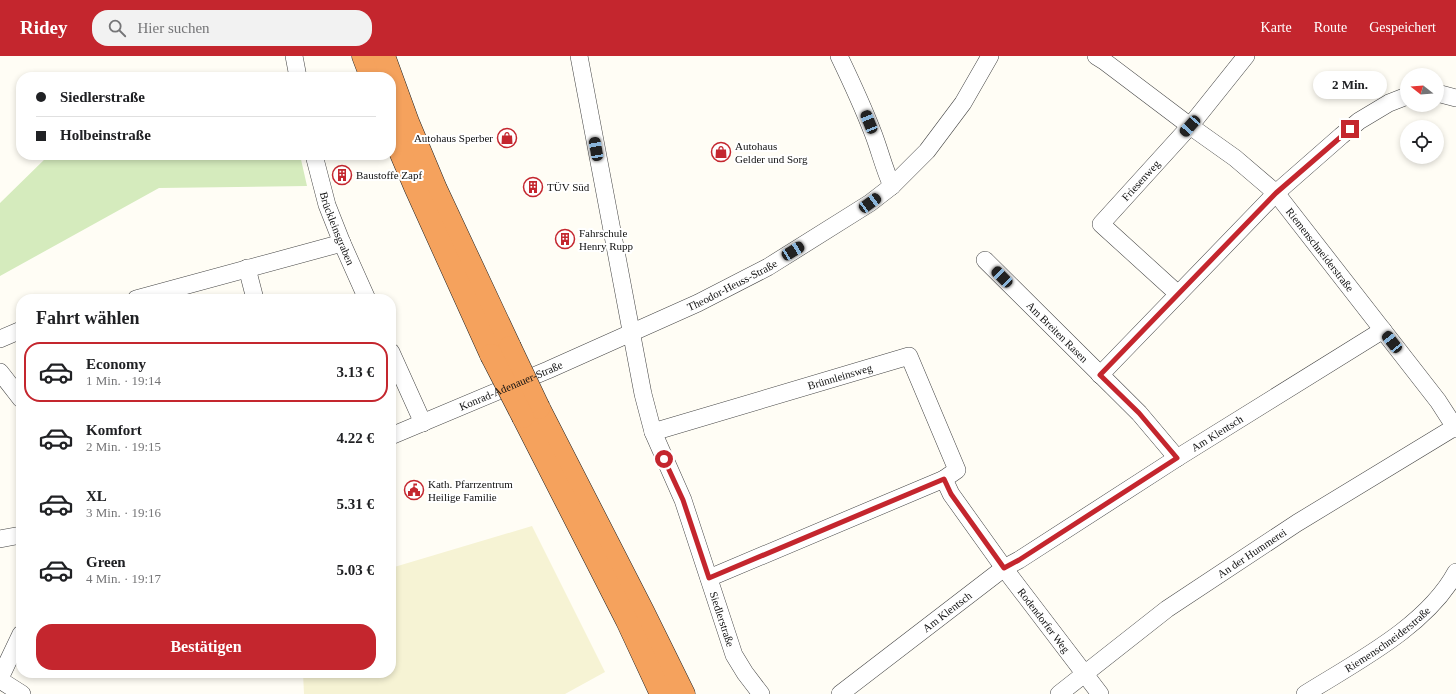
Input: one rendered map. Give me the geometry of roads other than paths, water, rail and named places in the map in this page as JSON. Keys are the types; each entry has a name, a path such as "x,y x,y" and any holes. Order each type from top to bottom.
{"highway":[{"path":"363,56 369,72"},
{"path":"384,56 390,72"},
{"path":"396,89 500,351"},
{"path":"396,142 415,187 531,413 661,694"},
{"path":"531,413 643,611 684,694"}],"street":[{"path":"294,56 297,72"},
{"name":"Siedlerstraße","path":"579,56 631,334 643,394 653,432 683,500 725,632 734,655 745,673 761,694"},
{"path":"839,56 874,135 884,169 892,186"},
{"name":"Theodor-Heuss-Straße","path":"631,334 698,303 768,267 870,203 892,186 932,145 963,103 990,56"},
{"name":"Riemenschneiderstraße","path":"1096,56 1235,158 1276,193 1438,401 1456,428"},
{"name":"Friesenweg","path":"1178,294 1101,224 1190,126 1246,56"},
{"path":"1444,95 1456,98"},
{"path":"1100,375 1276,193 1359,121 1389,103 1400,99"},
{"name":"Brückleinsgraben","path":"315,160 327,205 365,294"},
{"path":"154,294 342,243"},
{"name":"Am Breiten Rasen","path":"985,260 1139,413 1177,458"},
{"path":"247,268 254,294"},
{"name":"Am Klentsch","path":"840,694 1004,568 1019,560 1177,458 1383,330"},
{"path":"0,339 16,332"},
{"name":"Konrad-Adenauer-Straße","path":"396,434 631,334"},
{"name":"Brünnleinsweg","path":"653,432 909,356 950,474"},
{"path":"396,363 423,423"},
{"path":"0,372 16,393"},
{"name":"An der Hummerei","path":"1059,694 1167,609 1290,527 1456,428"},
{"path":"709,578 950,474"},
{"name":"Rodendorfer Weg","path":"950,474 951,494 1004,568 1100,694"},
{"path":"0,539 16,536"},
{"name":"Riemenschneiderstraße","path":"1305,694 1384,644 1413,623 1440,596 1449,585 1456,572"},
{"path":"16,645 0,679 22,694"}],"place":[{"name":"Autohaus Sperber","path":"507,138"},
{"name":"Autohaus Gelder und Sorg","path":"721,152"},
{"name":"Baustoffe Zapf","path":"342,175"},
{"name":"TÜV Süd","path":"533,187"},
{"name":"Fahrschule Henry Rupp","path":"565,239"},
{"name":"Kath. Pfarrzentrum Heilige Familie","path":"414,490"}]}
